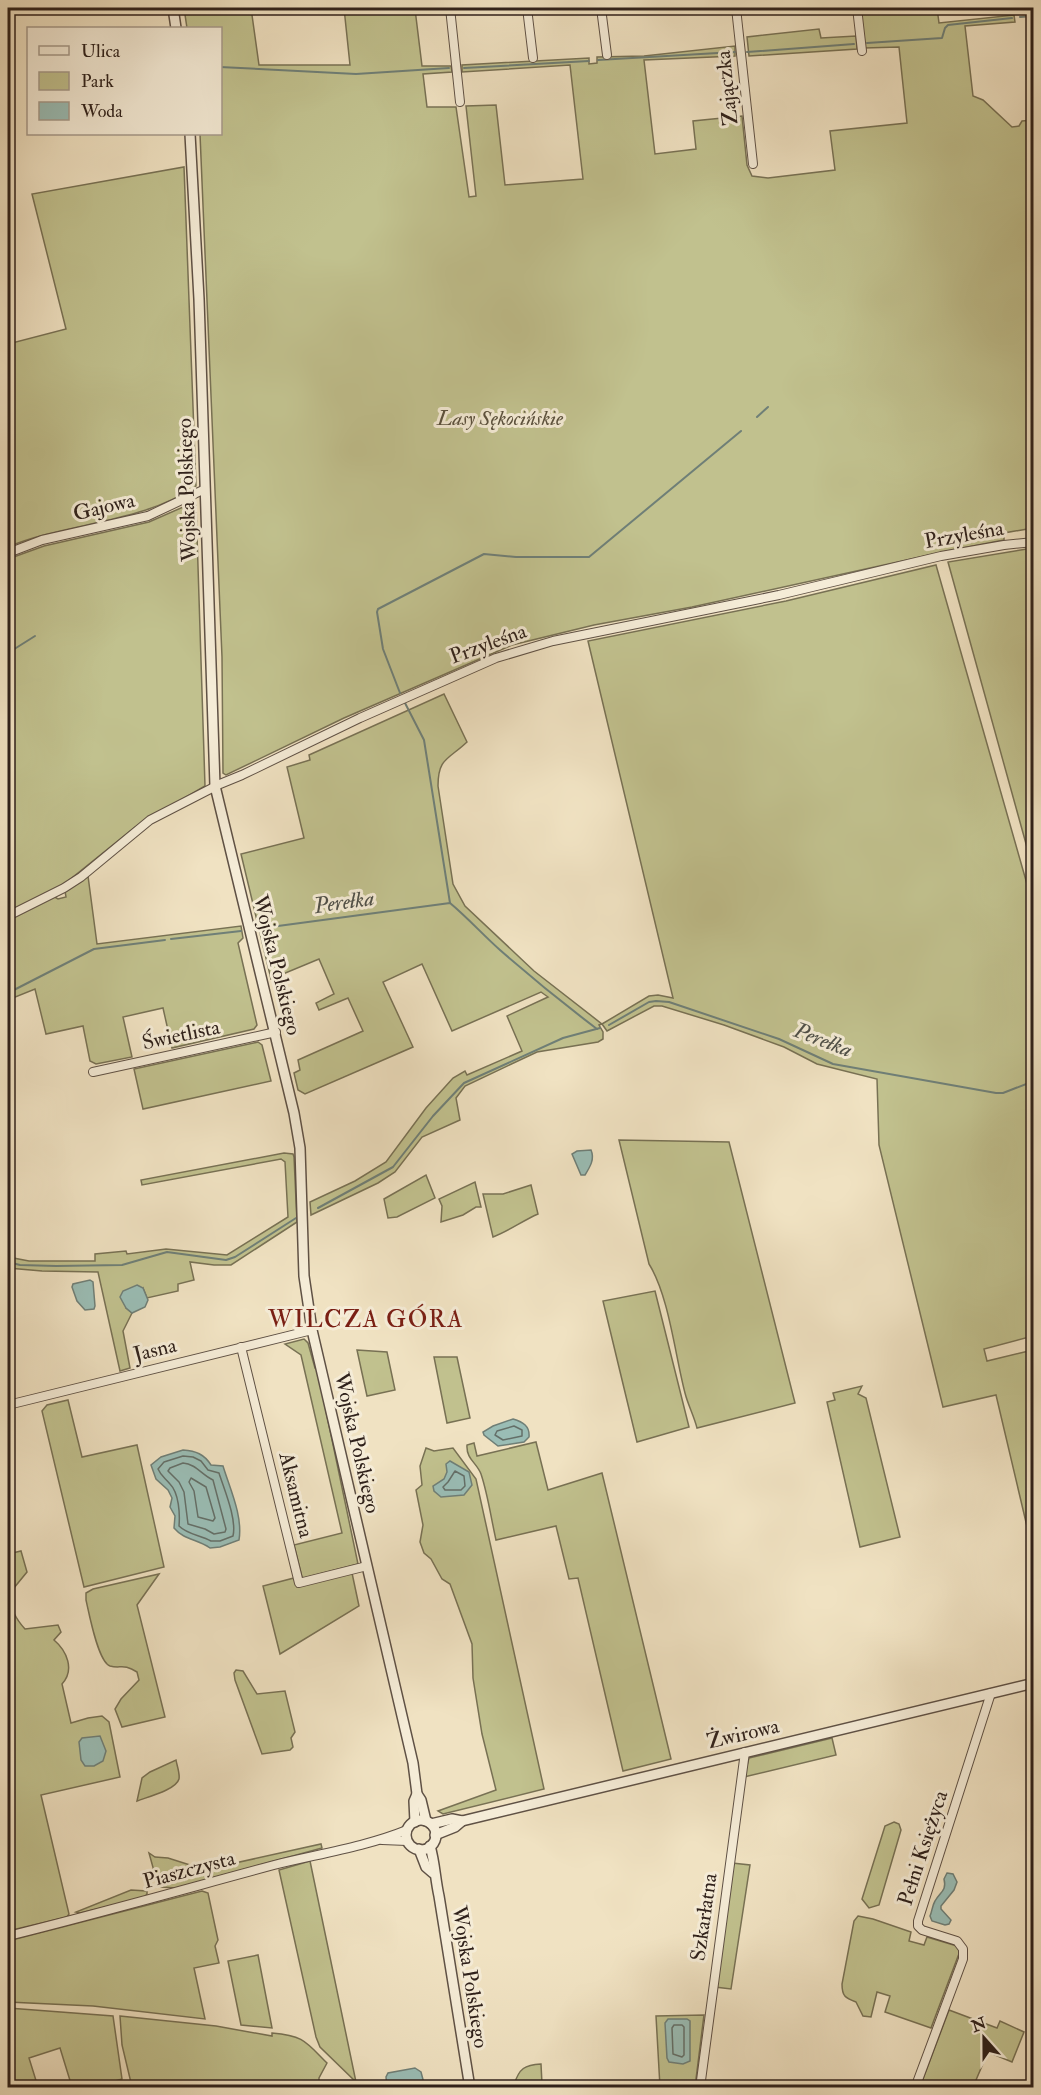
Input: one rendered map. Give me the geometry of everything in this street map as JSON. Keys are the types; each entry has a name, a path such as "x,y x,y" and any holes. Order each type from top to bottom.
{"street":[{"path":"173,8 176,27"},
{"path":"450,8 460,102"},
{"path":"527,8 533,58"},
{"path":"601,8 607,55"},
{"name":"Zajączka","path":"736,8 753,164"},
{"path":"857,8 862,51"},
{"name":"Wojska Polskiego","path":"190,135 198,285 215,786 276,1032 300,1148 304,1276 312,1330 413,1764 417,1794 428,1822"},
{"name":"Gajowa","path":"8,553 42,540 148,516 205,489"},
{"name":"Przyleśna","path":"8,916 64,888 81,877 150,820 215,786 400,699 513,652 587,633 778,595 941,556 1034,542"},
{"name":"Świetlista","path":"93,1072 276,1032"},
{"name":"Jasna","path":"8,1406 312,1330"},
{"name":"Aksamitna","path":"241,1347 299,1583 367,1566"},
{"name":"Żwirowa","path":"428,1822 462,1821 1034,1683"},
{"name":"Pełni Księżyca","path":"915,2088 964,1953 957,1941 922,1930 918,1926 918,1921 991,1693"},
{"name":"Szkarłatna","path":"700,2088 745,1752"},
{"name":"Wojska Polskiego","path":"415,1822 414,1801 417,1794"},
{"name":"Żwirowa","path":"435,1835 462,1821"},
{"path":"415,1822 428,1822 435,1835 430,1846 419,1849 413,1847 407,1840 407,1830 415,1822"},
{"name":"Piaszczysta","path":"8,1936 306,1857 381,1840 407,1830"},
{"name":"Piaszczysta","path":"381,1840 407,1840"},
{"name":"Wojska Polskiego","path":"430,1846 435,1865 433,1873 439,1896 470,2088"},
{"name":"Wojska Polskiego","path":"419,1849 426,1868 433,1873"}],"green space":[{"name":"Lasy Sękocińskie","path":"184,8 251,8 259,65 350,65 344,8 441,8 415,9 422,66 451,66 452,72 423,74 427,107 456,107 469,197 476,196 466,106 496,105 505,185 583,179 570,65 462,72 462,65 589,58 589,64 597,63 597,57 644,56 735,46 735,56 644,60 655,154 696,149 693,121 742,116 747,165 752,176 768,178 835,170 830,131 907,123 899,47 864,48 860,8 937,8 939,23 1014,15 1015,22 965,26 973,96 983,100 1012,127 1019,126 1022,121 1033,120 1033,528 1004,533 1004,540 692,607 594,625 512,645 344,718 226,775 223,773 222,657 200,135 222,135 222,27 187,27"},
{"path":"819,29 821,38 856,36 857,49 749,56 747,37"},
{"path":"184,167 196,486 174,499 151,508 55,532 8,547 8,344 66,329 32,194"},
{"path":"190,504 196,504 205,786 135,827 63,885 8,914 8,559 44,546 149,522"},
{"path":"1034,548 1033,869 948,562"},
{"path":"936,565 1033,905 1033,1336 984,1349 987,1361 1033,1350 1033,1552 996,1395 943,1407 879,1145 877,1079 817,1064 784,1047 662,1006 654,1006 607,1031 602,1024 649,996 673,998 588,641 786,601"},
{"path":"444,694 467,742 445,760 438,777 453,884 465,906 534,971 602,1024 599,1025 603,1032 603,1039 598,1042 537,1052 465,1086 456,1098 460,1120 422,1137 395,1172 378,1183 311,1215 310,1202 355,1181 386,1162 426,1108 453,1078 465,1071 467,1075 522,1051 507,1016 548,997 541,992 452,1031 422,964 383,982 413,1047 305,1094 298,1090 294,1073 300,1070 298,1060 363,1031 348,998 319,1010 316,1003 334,994 319,959 271,979 241,854 304,838 287,767 310,760 309,755"},
{"path":"88,876 97,944 241,926 243,938 238,943 257,1025 254,1029 172,1048 163,1008 123,1017 132,1057 96,1064 90,1061 83,1026 46,1034 35,989 8,1000 8,919 53,896 58,899 66,897 65,891"},
{"path":"258,1042 262,1045 271,1081 143,1109 134,1069"},
{"path":"619,1140 729,1142 795,1403 697,1428 685,1393 667,1309 649,1264"},
{"path":"284,1153 293,1154 294,1157 297,1222 231,1265 190,1262 194,1280 178,1284 178,1291 147,1298 143,1288 126,1308 132,1313 123,1331 130,1368 120,1371 98,1272 8,1268 8,1257 29,1261 95,1261 95,1254 126,1251 127,1254 166,1249 227,1255 288,1217 285,1162 281,1159 142,1185 141,1180"},
{"path":"426,1175 435,1198 397,1217 388,1218 384,1199"},
{"path":"475,1182 481,1207 441,1222 442,1206 439,1199"},
{"path":"531,1185 538,1214 493,1237 483,1194 503,1194"},
{"path":"655,1291 689,1427 637,1442 603,1301"},
{"path":"304,1339 308,1343 315,1368 317,1368 358,1564 304,1578 294,1545 342,1533 301,1355 285,1344"},
{"path":"357,1350 387,1352 395,1390 367,1396"},
{"path":"434,1357 457,1357 470,1418 447,1423"},
{"path":"862,1386 858,1394 866,1398 900,1537 860,1547 827,1402 835,1400 833,1393"},
{"path":"68,1400 82,1457 137,1445 164,1567 84,1587 42,1411 47,1405"},
{"path":"536,1442 548,1490 602,1473 671,1759 623,1771 578,1578 569,1579 556,1526 496,1540 488,1498 479,1470 468,1454 467,1445 474,1443 477,1456"},
{"path":"426,1448 434,1451 453,1448 476,1479 544,1789 443,1814 438,1811 496,1790 482,1734 473,1678 472,1644 450,1584 442,1579 431,1559 424,1553 420,1542 423,1525 416,1490 422,1485 420,1466"},
{"path":"21,1551 27,1572 9,1594 14,1613 25,1629 58,1625 61,1632 54,1640 63,1650 68,1661 68,1673 62,1684 71,1723 102,1716 109,1722 120,1777 41,1795 69,1914 67,1917 8,1931 8,1740 10,1739 8,1730 8,1554"},
{"path":"352,1573 359,1606 280,1654 263,1586 294,1578 297,1587"},
{"path":"159,1574 137,1605 165,1717 122,1727 115,1709 139,1680 137,1672 106,1663 95,1636 86,1593 93,1589"},
{"path":"236,1670 243,1671 257,1694 285,1691 295,1732 291,1738 293,1747 290,1750 262,1754 235,1680"},
{"path":"832,1738 836,1755 744,1777 749,1758"},
{"path":"176,1760 179,1772 177,1783 167,1790 137,1801 142,1778"},
{"path":"894,1822 899,1824 901,1830 879,1905 869,1908 862,1899 885,1826"},
{"path":"321,1844 322,1848 176,1888 161,1887 157,1882 149,1853 155,1857 168,1858 190,1865 217,1867"},
{"path":"310,1861 356,2082 320,2047 316,2037 279,1870"},
{"path":"732,1863 750,1865 731,1989 715,1987"},
{"path":"131,1890 147,1891 147,1894 144,1898 76,1912"},
{"path":"202,1891 208,1893 218,1940 215,1946 219,1963 194,1968 205,2019 93,2006 8,2002 8,1941"},
{"path":"858,1916 911,1932 909,1941 924,1945 927,1937 957,1946 960,1951 931,2028 885,2012 890,1996 877,1992 871,2017 863,2016 856,2002 845,1996 842,1984 854,1921"},
{"path":"258,1955 272,2028 241,2025 228,1961"},
{"path":"8,2008 113,2016 122,2079 95,2087 72,2087 60,2048 29,2058 38,2087 8,2087"},
{"path":"949,2010 997,2028 1000,2021 1024,2032 1012,2062 988,2052 973,2087 920,2087"},
{"path":"704,2015 695,2087 660,2087 656,2016"},
{"path":"120,2016 216,2026 272,2036 272,2033 291,2036 303,2041 327,2063 319,2078 319,2087 132,2087 122,2045"},
{"path":"541,2064 542,2084 571,2084 571,2087 514,2085 523,2068"}],"water":[{"path":"591,1150 590,1166 585,1175 581,1175 572,1154 577,1151"},
{"path":"90,1280 93,1282 95,1306 94,1309 85,1310 77,1301 72,1287 73,1284"},
{"path":"137,1285 143,1288 148,1300 145,1307 132,1313 120,1297 123,1291"},
{"path":"513,1419 527,1427 529,1437 524,1442 498,1446 484,1435 483,1432 493,1426"},
{"path":"183,1450 199,1454 211,1465 223,1466 238,1512 239,1540 210,1548 182,1535 174,1528 175,1516 170,1507 172,1498 168,1490 156,1479 151,1465 161,1457"},
{"path":"450,1461 469,1472 472,1485 464,1495 441,1497 434,1491 433,1486 444,1479 447,1472 446,1464"},
{"path":"100,1736 106,1751 103,1761 94,1766 85,1766 81,1760 79,1742 82,1738"},
{"path":"947,1873 953,1874 957,1882 954,1890 941,1906 951,1920 945,1925 932,1921 930,1916 934,1903 944,1889 944,1879"},
{"path":"668,2019 690,2021 690,2061 683,2064 669,2062 667,2058 665,2023"},
{"path":"415,2068 421,2072 425,2087 387,2087 388,2073"}],"waterway":[{"path":"1020,17 1034,16"},
{"path":"867,43 942,38 948,25 1012,18"},
{"path":"747,52 854,44"},
{"path":"598,60 735,52"},
{"path":"464,68 589,61"},
{"path":"222,67 356,74 449,68"},
{"path":"757,417 768,407"},
{"path":"400,693 383,649 378,609 484,554 516,557 589,557 741,431"},
{"path":"8,653 35,636"},
{"path":"405,703 424,740 450,903"},
{"name":"Perełka","path":"263,928 450,903 548,991 597,1029"},
{"name":"Perełka","path":"171,939 241,931"},
{"name":"Perełka","path":"8,993 94,949 165,940"},
{"name":"Perełka","path":"609,1025 649,1002 669,1002 779,1039 833,1064 996,1093 1003,1093 1034,1081"},
{"path":"318,1208 393,1167 433,1116 464,1083 563,1038 600,1028"},
{"path":"8,1262 20,1265 56,1266 122,1265 167,1252 226,1260 235,1257 296,1218"}],"district":[{"name":"WILCZA GÓRA","path":"366,1319"}]}
